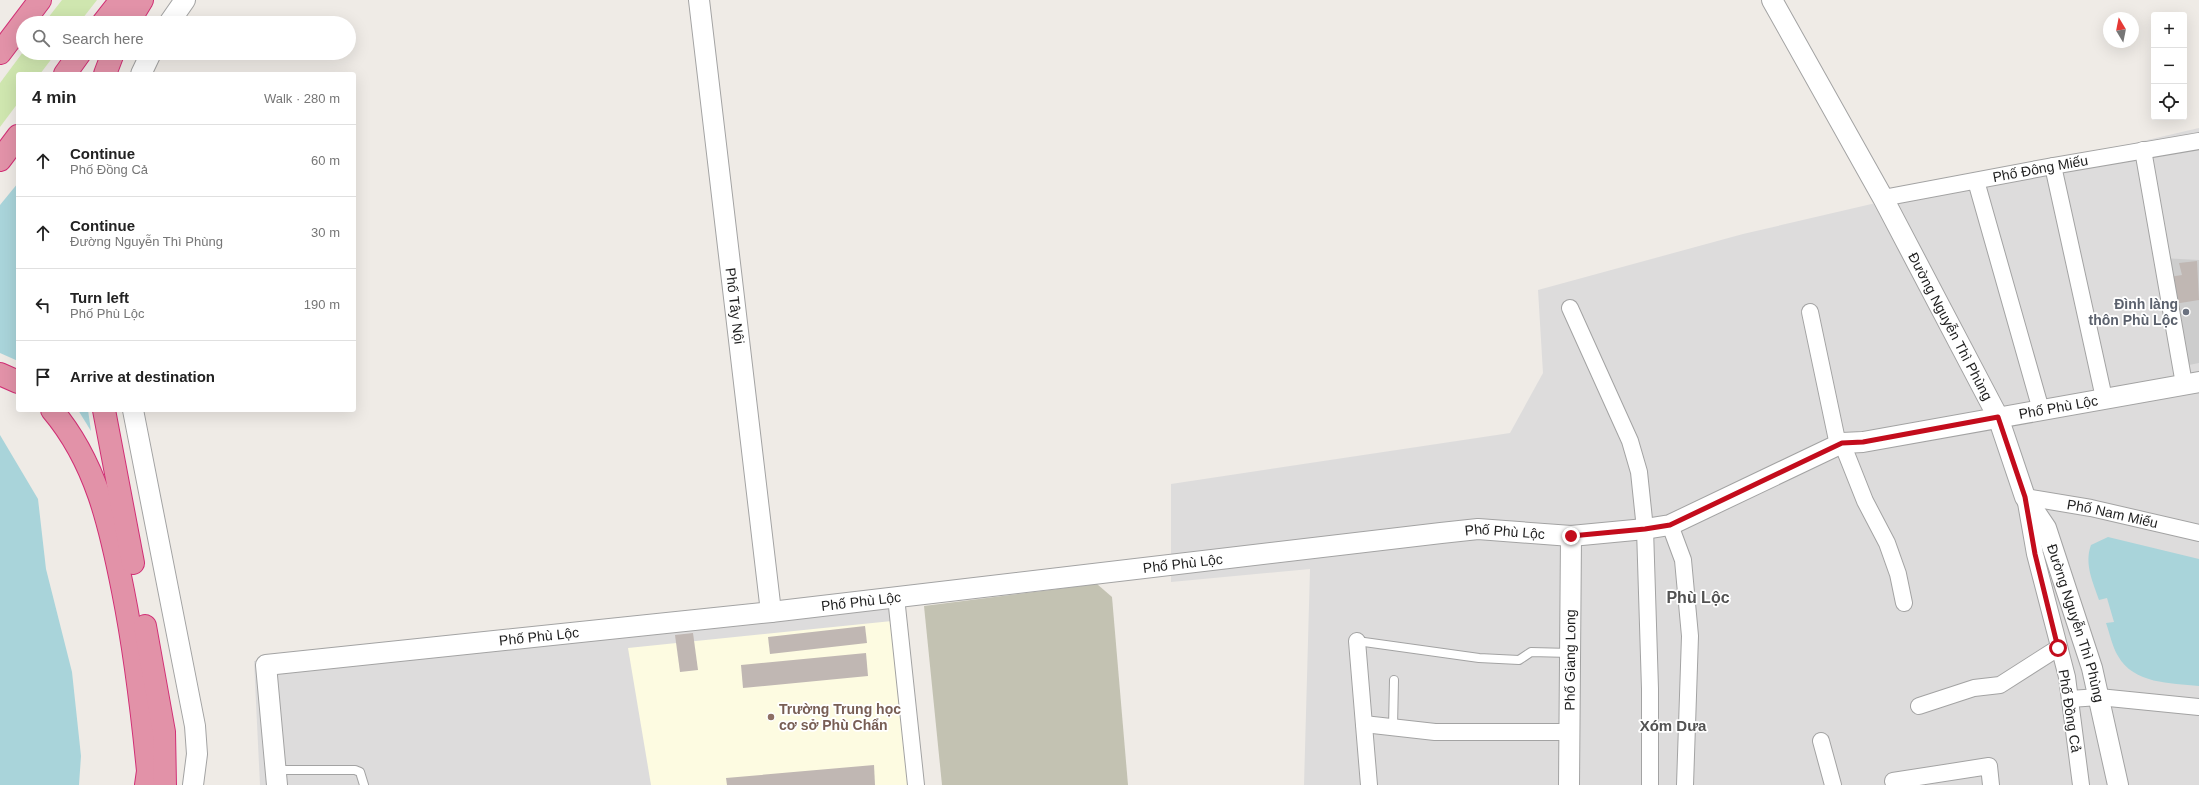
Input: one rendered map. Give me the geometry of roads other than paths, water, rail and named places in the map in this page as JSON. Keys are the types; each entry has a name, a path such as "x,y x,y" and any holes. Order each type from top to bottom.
{"highway":[{"path":"22,16 35,0"},
{"path":"28,16 40,0"},
{"path":"108,16 120,0"},
{"path":"132,16 142,0"},
{"path":"0,42 16,23"},
{"path":"0,53 16,32"},
{"path":"66,72 75,60"},
{"path":"106,72 111,60"},
{"path":"0,160 16,139"},
{"path":"0,374 16,381"},
{"path":"54,412 67,428 80,449 90,470 113,539 139,684 148,771 146,785"},
{"path":"104,412 160,706 165,750 165,785"}],"street":[{"path":"174,16 184,0"},
{"name":"Phố Tây Nội","path":"699,0 771,612"},
{"name":"Đường Nguyễn Thì Phùng","path":"1772,0 1883,198 1998,417 2025,497 2046,528 2084,640 2099,697 2118,785"},
{"path":"142,72 148,60"},
{"name":"Phố Đông Miếu","path":"1883,198 2053,166 2199,141"},
{"path":"2143,150 2192,383"},
{"path":"2053,166 2104,398"},
{"path":"1976,181 2041,410"},
{"path":"1570,308 1630,441 1639,472 1645,529 1650,689 1650,785"},
{"path":"1810,312 1840,444 1865,501 1886,543 1898,574 1904,603"},
{"name":"Phố Phù Lộc","path":"277,778 266,665 771,612 1478,529 1571,536 1645,529 1670,525 1840,444 1863,442 2192,383"},
{"path":"133,412 195,726 197,754 193,785"},
{"name":"Phố Nam Miếu","path":"2025,497 2091,508 2199,533"},
{"name":"Phố Đồng Cả","path":"2025,497 2035,554 2058,648 2067,677 2081,785"},
{"path":"1670,525 1682,560 1690,636 1685,785"},
{"name":"Phố Giang Long","path":"1570,785 1571,536"},
{"path":"896,597 916,785"},
{"path":"1357,641 1369,785"},
{"path":"1919,706 1974,688 2000,685 2058,648"},
{"path":"2070,699 2099,697 2199,706"},
{"path":"1364,724 1434,732 1570,732"},
{"path":"1821,741 1834,785"},
{"path":"1893,781 1989,766 1991,785"}],"lane":[{"path":"1357,641 1479,658 1519,660 1531,652 1571,653"},
{"path":"1393,727 1394,680"},
{"path":"277,778 355,770 360,772 364,785"}],"water":[{"path":"16,185 16,360 0,353 0,205"},
{"path":"79,412 88,412 91,431"},
{"path":"0,435 38,499 46,569 72,672 81,756 79,785 0,785"},
{"path":"2108,537 2199,559 2199,686 2165,683 2143,677 2133,672 2118,656 2106,623 2114,622 2107,598 2099,600 2090,573 2088,559 2091,545"}],"place":[{"name":"Đình làng thôn Phù Lộc","path":"2186,312"},
{"name":"Trường Trung học cơ sở Phù Chẩn","path":"771,717"}],"district":[{"name":"Phù Lộc","path":"1698,597"},
{"name":"Xóm Dưa","path":"1673,725"}]}
